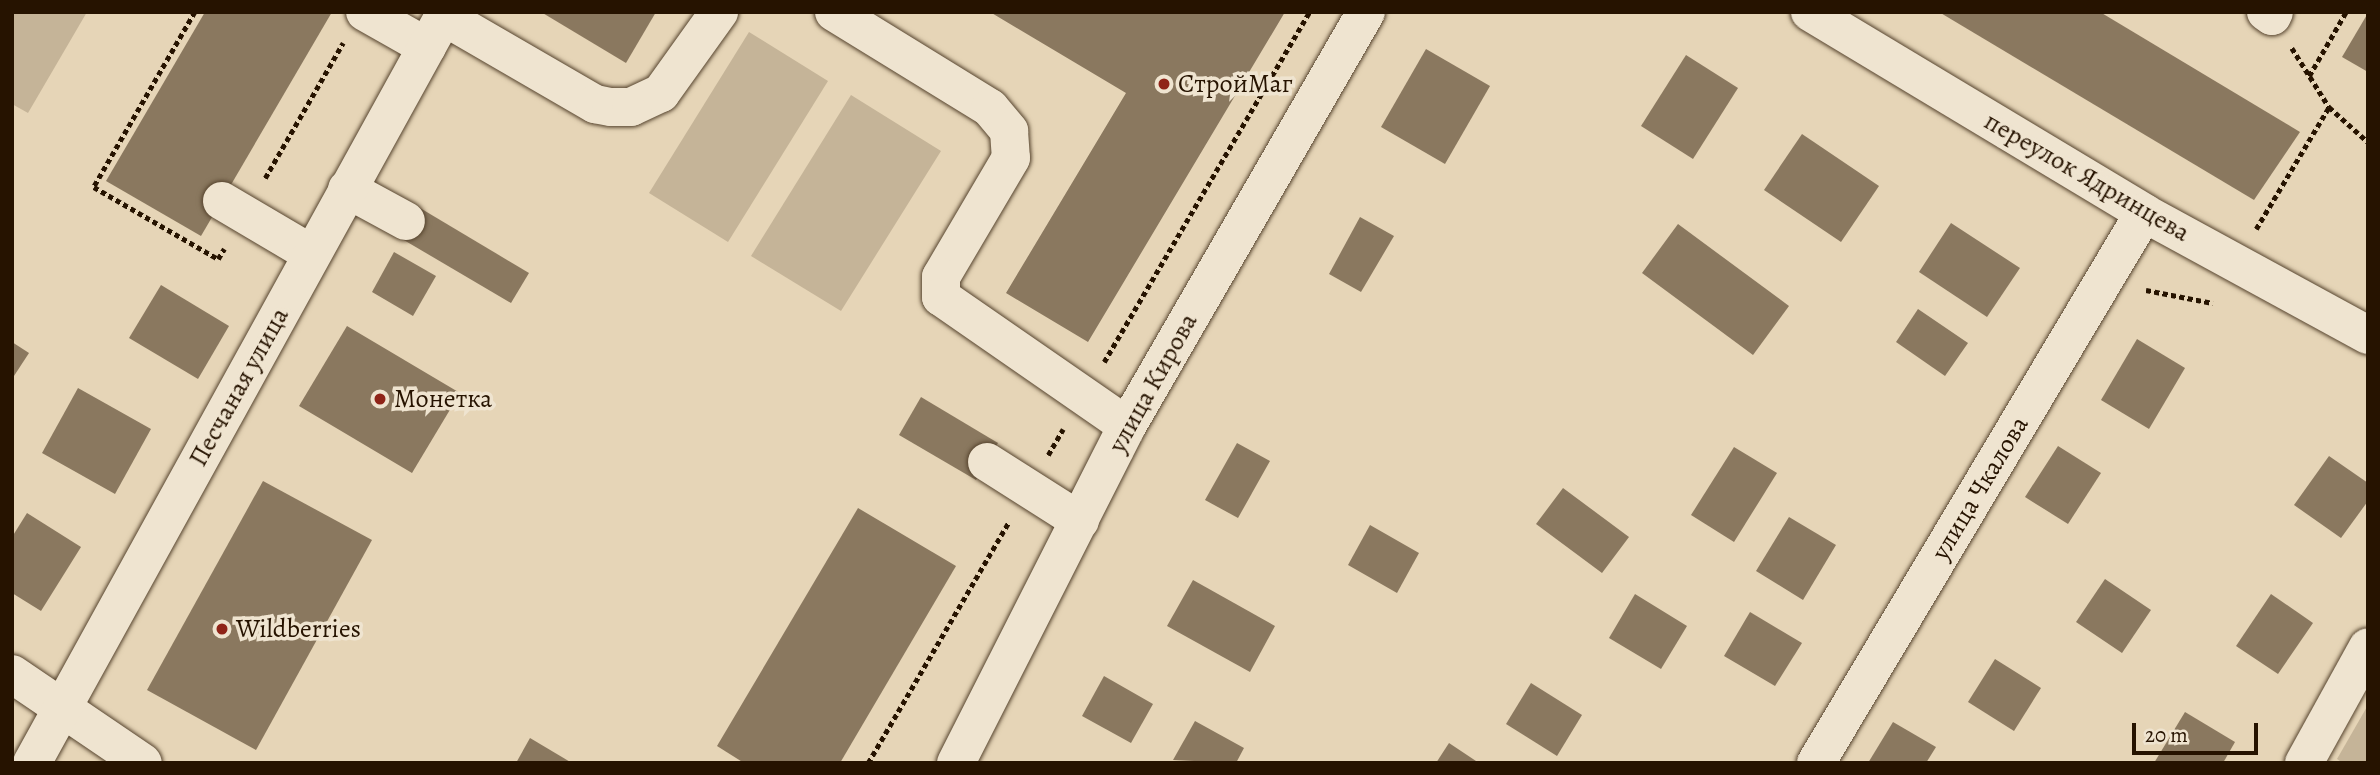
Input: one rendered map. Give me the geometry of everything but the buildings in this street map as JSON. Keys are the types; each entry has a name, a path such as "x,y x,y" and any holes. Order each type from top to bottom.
{"street":[{"path":"356,24 438,25 595,104 631,107 662,93 719,12"},
{"path":"834,12 990,108 1009,131 1011,158 941,277 942,297 1127,426"},
{"name":"улица Кирова","path":"956,763 1127,426 1366,12"},
{"name":"переулок Ядринцева","path":"1810,12 2144,213 2368,335"},
{"name":"Песчаная улица","path":"32,763 438,25"},
{"path":"348,189 406,221"},
{"path":"233,207 312,254"},
{"name":"улица Чкалова","path":"1816,763 2144,213"},
{"path":"987,461 1080,521"},
{"path":"2304,763 2368,647"},
{"path":"12,674 64,706 143,763"}],"path":[{"path":"195,12 94,187 218,259 233,207 356,24"},
{"path":"2309,76 2346,12"},
{"path":"2271,13 2329,107 2368,142"},
{"path":"2253,234 2329,107"},
{"path":"2104,281 2213,303"}],"shaded area":[{"path":"12,12 87,12 28,113 12,104"},
{"path":"749,32 828,81 728,242 649,193"},
{"path":"851,95 941,151 841,311 751,256"},
{"path":"2368,705 2368,763 2343,763 2337,759"}],"place":[{"name":"СтройМаг","path":"1164,84"},
{"name":"Монетка","path":"380,399"},
{"name":"Wildberries","path":"222,629"}]}
